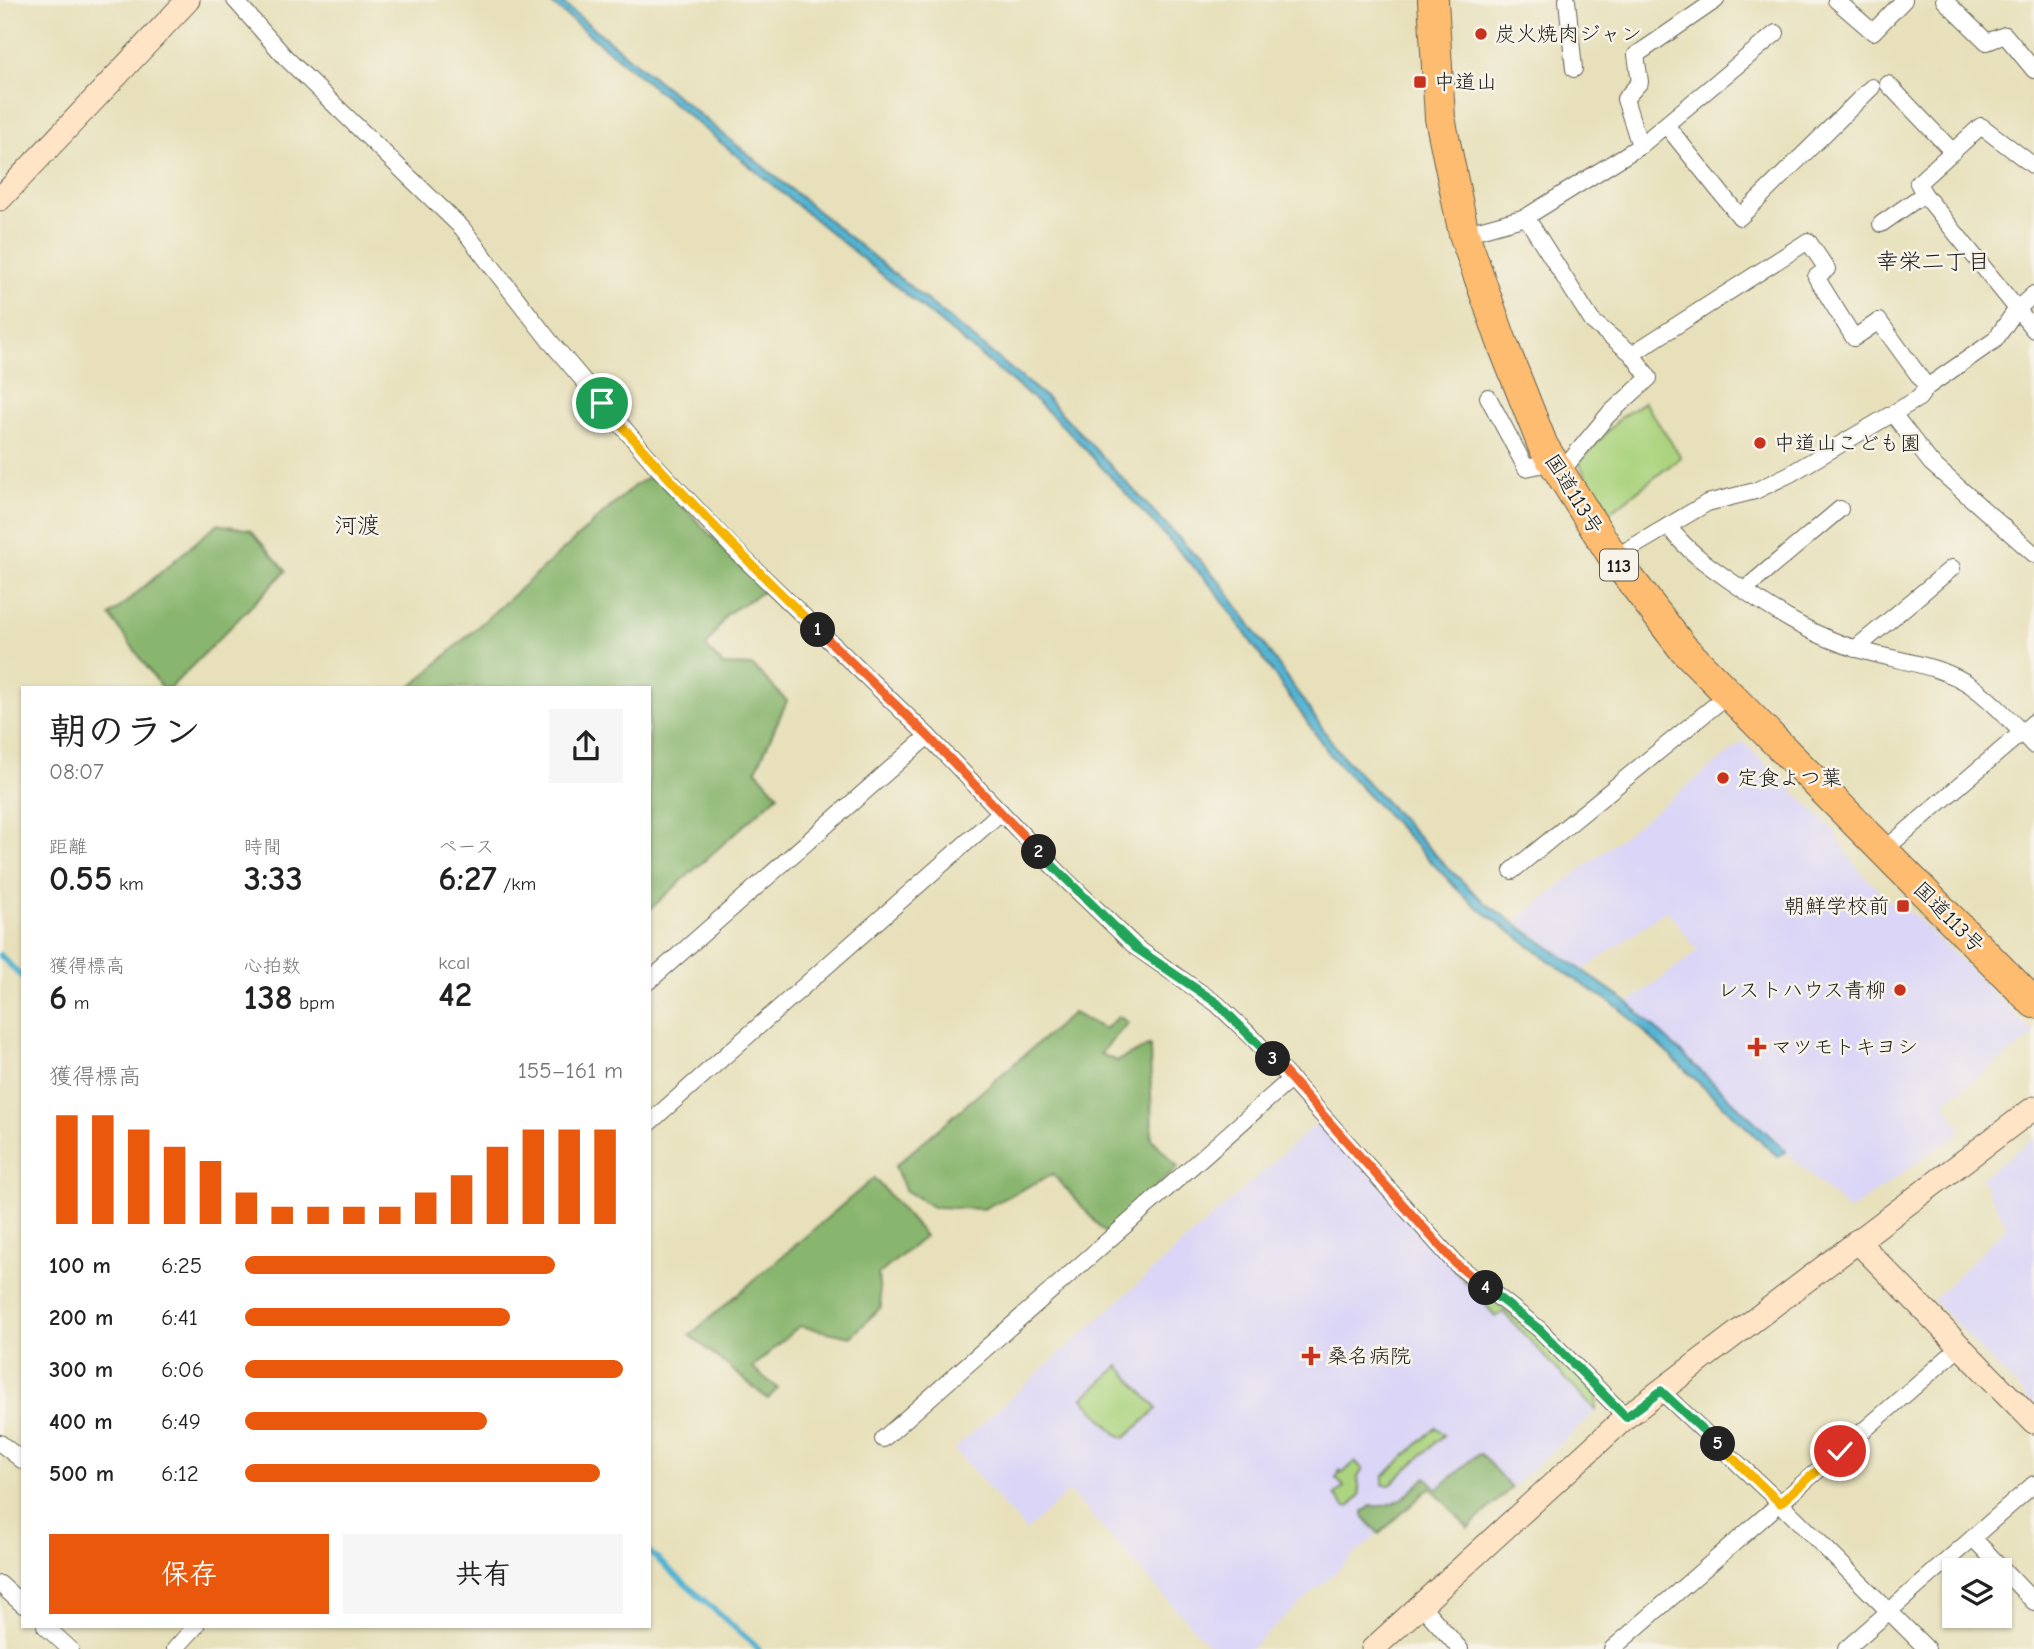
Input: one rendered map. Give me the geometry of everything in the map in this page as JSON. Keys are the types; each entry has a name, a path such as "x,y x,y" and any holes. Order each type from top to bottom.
{"highway":[{"name":"国道113号","path":"1433,0 1440,118 1464,234 1503,345 1543,446 1614,558 1682,647 2034,1003"}],"street":[{"path":"0,199 188,0"},
{"path":"235,0 286,58 462,228 549,340 656,466 732,547 928,736 1066,880 1136,948 1217,1003 1291,1079 1455,1263 1539,1329 1626,1417"},
{"path":"1567,0 1574,69"},
{"path":"1640,146 1625,99 1640,82 1636,55 1716,0"},
{"path":"1836,0 1872,32 1904,0"},
{"path":"1944,0 1987,42 2005,35 2034,70"},
{"path":"1464,234 1526,217 1640,146 1776,33"},
{"path":"1666,125 1740,217 1880,85 1953,152"},
{"path":"2034,166 1981,125 1918,183 1924,194 2034,330"},
{"path":"1881,224 1924,194"},
{"path":"1488,397 1526,468 1557,468 1608,415 1649,378 1632,354 1592,321 1526,217"},
{"path":"1632,354 1808,241 1827,270 1816,277 1854,338 1879,321 1927,387"},
{"path":"1614,558 1707,503 1755,491 1790,474 1919,398 1927,387 1995,340 2017,310 2034,294"},
{"path":"1893,414 1931,463 2034,554"},
{"path":"1744,590 1840,509"},
{"path":"1668,526 1713,571 1792,622 1855,649 1946,673 1972,686 2028,727 2034,746"},
{"path":"1855,649 1952,568"},
{"path":"1512,871 1729,694"},
{"path":"1883,851 2028,727"},
{"path":"651,979 928,736"},
{"path":"651,1121 1001,812"},
{"path":"883,1440 1291,1079"},
{"path":"1373,1649 1626,1417 2034,1108"},
{"path":"1857,1241 2034,1422"},
{"path":"1612,1649 1960,1348"},
{"path":"1661,1391 1780,1503 1927,1649"},
{"path":"0,1443 21,1459"},
{"path":"1846,1649 2034,1484"},
{"path":"1973,1538 2034,1602"},
{"path":"0,1584 21,1603"},
{"path":"1421,1605 1460,1649"},
{"path":"47,1628 70,1649"},
{"path":"175,1649 194,1628"}],"shaded area":[{"path":"1743,742 1838,834 1837,837 1857,868 1890,902 1914,915 2034,1033 2034,1036 1945,1101 1961,1131 1849,1211 1627,1004 1698,951 1667,910 1584,970 1515,921"},
{"path":"1319,1121 1597,1395 1596,1411 1468,1528 1430,1487 1250,1649 1212,1649 1069,1491 1026,1531 954,1449"},
{"path":"2034,1138 2034,1405 1933,1300 2007,1226 1981,1178"}],"green space":[{"path":"1644,402 1681,457 1609,513 1592,489 1579,462 1621,417"},
{"path":"653,475 764,591 727,614 706,647 723,665 753,666 787,701 756,770 778,795 651,908 651,686 412,686 635,485"},
{"path":"217,524 250,530 286,571 172,686 161,686 110,616"},
{"path":"1073,1013 1104,1029 1119,1016 1128,1023 1100,1054 1117,1061 1150,1045 1152,1139 1178,1167 1106,1234 1053,1174 983,1209 933,1207 905,1190 895,1166"},
{"path":"874,1178 925,1236 878,1275 881,1307 851,1337 799,1326 752,1368 778,1388 768,1399 690,1335"},
{"path":"1452,1267 1534,1333 1597,1395 1596,1411 1503,1312 1496,1317"},
{"path":"1119,1366 1157,1409 1125,1438 1115,1433 1083,1398"},
{"path":"1436,1427 1444,1435 1390,1485 1383,1485 1383,1477"},
{"path":"1481,1454 1511,1488 1468,1528 1431,1487 1379,1534 1363,1516 1363,1512 1371,1506 1388,1505 1402,1499 1426,1477 1438,1489 1475,1456"},
{"path":"1355,1462 1363,1469 1358,1477 1360,1496 1349,1507 1345,1507 1335,1495 1344,1487 1336,1478 1340,1470 1343,1473"}],"water":[{"path":"547,0 559,0 1049,400 1221,583 1339,752 1444,864 1483,901 1626,1001 1786,1151 1778,1157 1619,1008 1573,978 1460,892 1331,756 1214,589 1042,406"}],"waterway":[{"path":"0,955 21,976"},
{"path":"651,1554 759,1649"}],"place":[{"name":"炭火焼肉ジャン","path":"1481,34"},
{"name":"中道山","path":"1420,82"},
{"name":"中道山こども園","path":"1760,443"},
{"name":"定食よつ葉","path":"1723,778"},
{"name":"朝鮮学校前","path":"1903,906"},
{"name":"レストハウス青柳","path":"1900,990"},
{"name":"マツモトキヨシ","path":"1757,1047"},
{"name":"桑名病院","path":"1311,1356"}],"district":[{"name":"幸栄二丁目","path":"1933,261"},
{"name":"河渡","path":"357,525"}],"route":[{"path":"602,403 656,466 732,547 928,736 1066,880 1136,948 1217,1003 1291,1079 1455,1263 1539,1329 1626,1417 1661,1391 1780,1503 1840,1451"}]}
